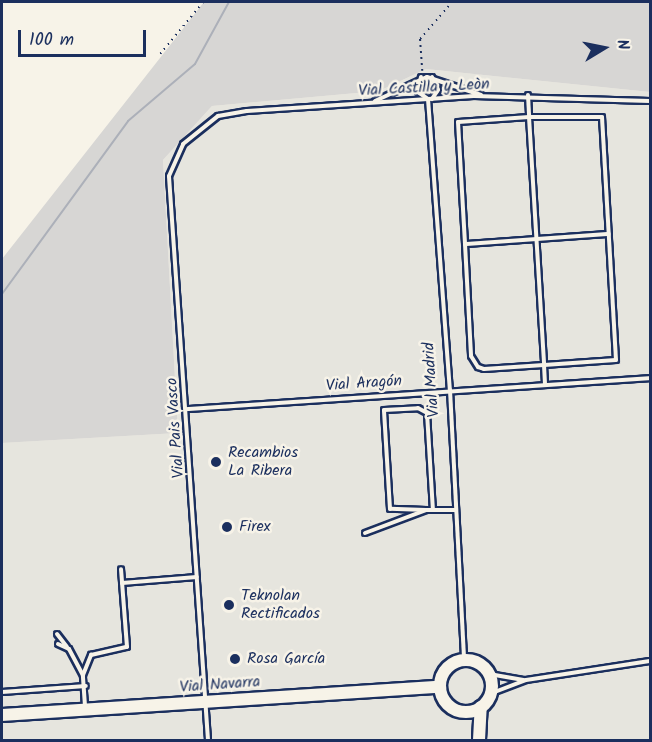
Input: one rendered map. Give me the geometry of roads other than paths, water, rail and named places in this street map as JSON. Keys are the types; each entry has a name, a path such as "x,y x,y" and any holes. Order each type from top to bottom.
{"street":[{"path":"464,659 489,674 492,693 480,707 479,739 459,710 447,704 440,687 446,668 464,659"},
{"name":"Vial Navarra","path":"2,715 440,687"},
{"path":"459,710 480,707"}],"lane":[{"path":"422,76 418,92 430,99 438,90 432,77"},
{"path":"369,103 422,76 432,77 484,96"},
{"path":"528,95 545,385"},
{"name":"Vial Castilla y Leòn","path":"201,124 247,111 484,96 528,95 651,101"},
{"name":"Vial Madrid","path":"430,99 450,390 464,659"},
{"path":"529,117 602,117 616,360 484,369 473,363 458,123 529,117"},
{"name":"Vial Pais Vasco","path":"201,124 178,152 169,177 187,409 207,741"},
{"path":"465,244 609,234"},
{"name":"Vial Aragón","path":"187,409 651,378"},
{"path":"433,510 427,413 418,408 384,410 390,509 426,510 433,510 456,510"},
{"path":"365,533 426,510"},
{"path":"82,675 99,649 127,647 121,569"},
{"path":"122,583 198,577"},
{"path":"57,634 67,647 86,686 84,710"},
{"path":"58,644 67,647"},
{"path":"492,693 526,680 651,661"},
{"path":"489,674 526,680"},
{"path":"2,692 86,686"}],"waterway":[{"path":"2,294 128,121 195,64 229,2"}],"place":[{"name":"Recambios La Ribera","path":"216,462"},
{"name":"Firex","path":"227,527"},
{"name":"Teknolan Rectificados","path":"229,605"},
{"name":"Rosa García","path":"235,659"}]}
